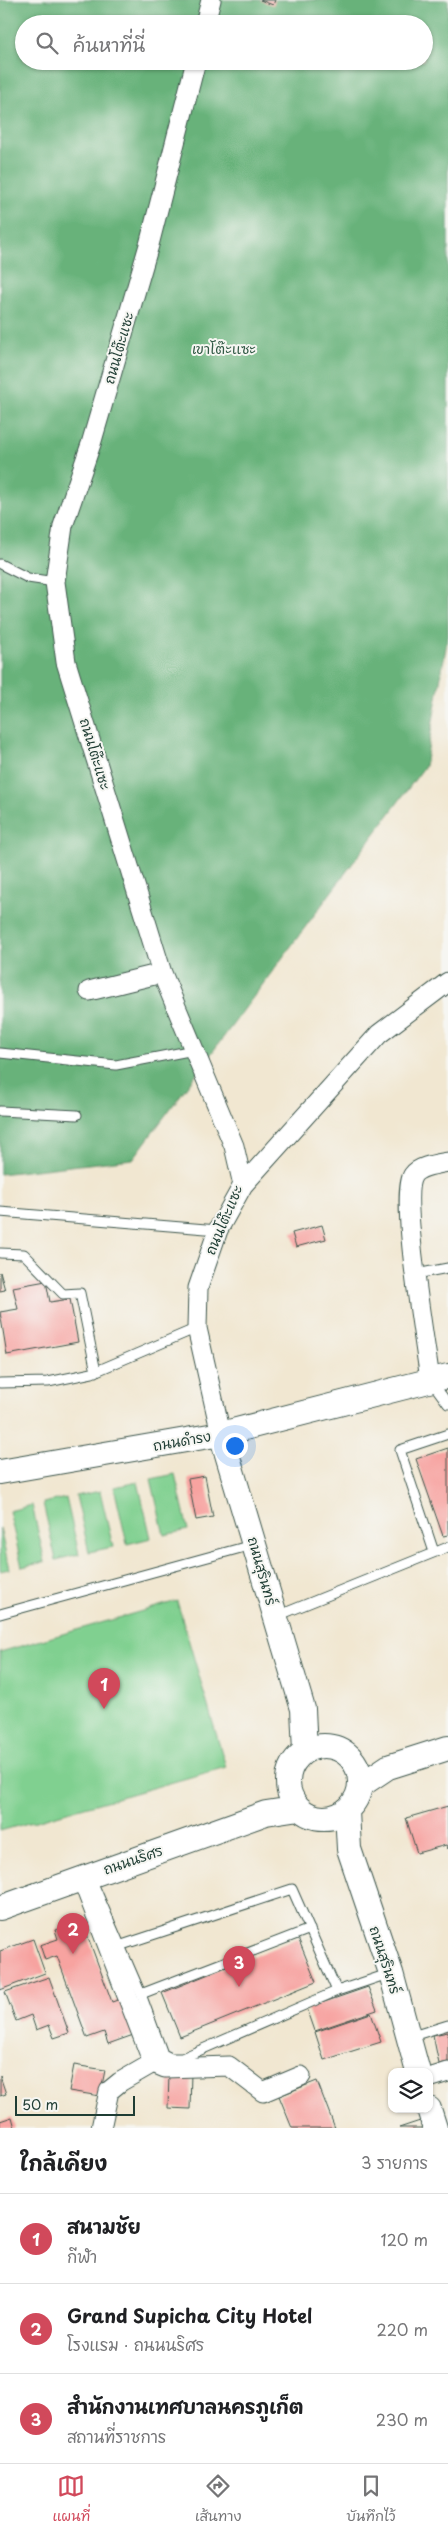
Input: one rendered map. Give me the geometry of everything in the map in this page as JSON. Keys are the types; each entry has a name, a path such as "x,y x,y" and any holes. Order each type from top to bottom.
{"street":[{"path":"207,15 211,0"},
{"name":"ถนนโต๊ะแซะ","path":"194,70 149,245 91,444 63,526 54,582 66,662 162,973 234,1146 243,1185 218,1230 198,1288 197,1328 221,1434"},
{"path":"89,991 162,973"},
{"path":"243,1185 379,1034 448,982"},
{"path":"439,1378 410,1238 409,1182 414,1172 428,1166 448,1162"},
{"name":"ถนนดำรง","path":"0,1472 221,1434 439,1378"},
{"name":"ถนนสุรินทร์","path":"221,1434 316,1749"},
{"path":"338,1748 348,1755 358,1774 354,1804 337,1815 307,1815 294,1799 291,1768 316,1749 338,1748"},
{"path":"358,1774 388,1767 448,1748"},
{"name":"ถนนนริศร","path":"0,1908 266,1813 294,1799"},
{"name":"ถนนสุรินทร์","path":"337,1815 391,1973 417,2068"},
{"path":"86,1877 153,2063 165,2068 229,2066 263,2092 301,2076"},
{"path":"101,2128 109,2091 120,2082 153,2063"},
{"path":"433,2077 448,2072"},
{"path":"430,2113 434,2128"}],"lane":[{"path":"0,564 28,578 54,582"},
{"path":"0,1053 116,1065 194,1050"},
{"path":"0,1111 76,1115"},
{"path":"0,1212 218,1230"},
{"path":"0,1253 24,1254 63,1294 80,1293 96,1372"},
{"path":"416,1274 448,1268"},
{"path":"0,1383 48,1382 96,1372 197,1328"},
{"path":"439,1378 448,1404"},
{"path":"434,1552 400,1450 448,1434"},
{"path":"0,1614 254,1544"},
{"path":"276,1617 448,1547"},
{"path":"86,1877 122,1945 163,2054 171,2058 182,2058 337,1991 391,1973"},
{"path":"122,1945 292,1889 337,1991"},
{"path":"141,1994 310,1929"},
{"path":"409,2037 448,2026"}],"green space":[{"name":"เขาโต๊ะแซะ","path":"0,0 448,0 448,636 425,766 133,1159 0,1174"},
{"path":"175,1474 188,1530 164,1535 151,1479"},
{"path":"138,1482 151,1538 127,1544 114,1487"},
{"path":"100,1491 113,1547 89,1552 76,1496"},
{"path":"66,1498 79,1554 56,1560 43,1503"},
{"path":"32,1505 45,1562 22,1567 9,1511"},
{"path":"0,1528 9,1569 0,1571"},
{"path":"177,1601 226,1767 0,1831 0,1652"}],"building":[{"path":"260,0 275,0 273,5"},
{"path":"322,1225 326,1239 296,1247 292,1233"},
{"path":"0,1272 5,1290 0,1291"},
{"path":"46,1281 50,1302 70,1299 78,1342 7,1355 0,1312 18,1309 13,1287"},
{"path":"448,1448 448,1535 443,1536 416,1459"},
{"path":"205,1476 213,1517 196,1520 188,1479"},
{"path":"448,1806 448,1849 446,1845 417,1853 406,1818"},
{"path":"82,1921 112,2002 126,1997 139,2033 108,2044 104,2032 87,2038 57,1956 45,1960 40,1945 58,1939 55,1930"},
{"path":"298,1938 316,1982 180,2037 162,1993"},
{"path":"33,1939 45,1973 0,1990 0,1951"},
{"path":"49,1977 69,2033 54,2038 49,2025 36,2030 31,2015 16,2021 5,1992"},
{"path":"368,1987 377,2010 315,2031 307,2008"},
{"path":"371,2013 381,2042 324,2060 315,2032"},
{"path":"448,2032 448,2062 439,2064 433,2035"},
{"path":"74,2065 105,2070 100,2096 69,2091"},
{"path":"169,2073 191,2073 190,2109 168,2108"},
{"path":"0,2076 6,2094 0,2096"},
{"path":"317,2081 335,2128 292,2128 279,2096"},
{"path":"12,2117 15,2128 0,2128 0,2121"},
{"path":"420,2121 422,2128 399,2128"}],"place":[{"name":"สนามชัย","path":"104,1709"},
{"name":"Grand Supicha City Hotel","path":"73,1954"},
{"name":"สำนักงานเทศบาลนครภูเก็ต","path":"239,1987"}]}
